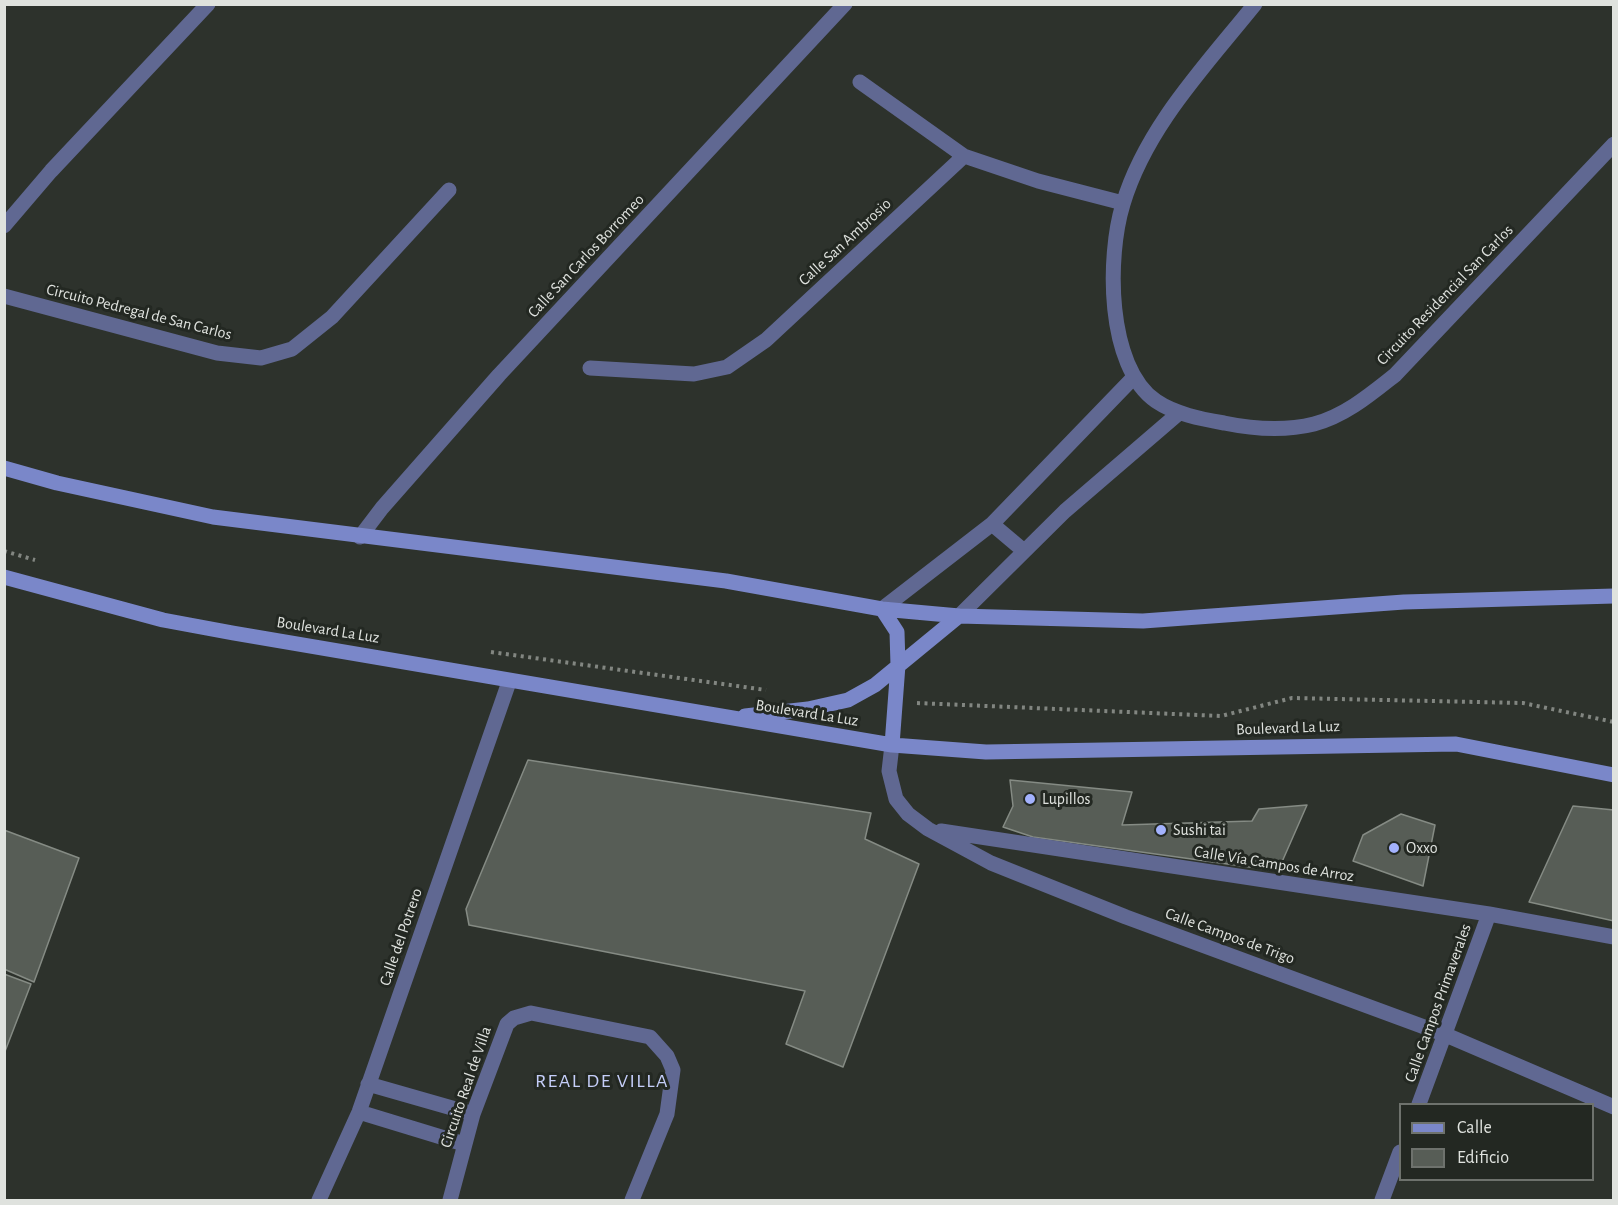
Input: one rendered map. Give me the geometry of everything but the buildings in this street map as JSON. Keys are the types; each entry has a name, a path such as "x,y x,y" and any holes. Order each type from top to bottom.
{"main road":[{"path":"4,468 57,483 213,517 726,581 882,609 959,616 1143,621 1404,602 1614,596"},
{"name":"Boulevard La Luz","path":"4,577 163,620 384,657 510,682 892,745 1008,752 1456,744 1614,775"},
{"path":"882,609 897,632 898,665 892,745"},
{"path":"727,718 808,709 848,700 875,685 959,616"}],"street":[{"path":"4,226 51,171 208,4"},
{"name":"Calle San Carlos Borromeo","path":"360,537 382,508 499,375 845,4"},
{"name":"Circuito Residencial San Carlos","path":"1255,4 1182,94 1146,150 1123,203 1114,243 1114,286 1118,338 1134,377 1154,400 1179,413 1246,428 1288,428 1316,424 1357,405 1395,375 1614,144"},
{"path":"860,82 964,156 1038,181 1123,203"},
{"name":"Calle San Ambrosio","path":"590,368 694,374 727,368 766,339 964,156"},
{"name":"Circuito Pedregal de San Carlos","path":"4,296 218,353 261,358 292,349 332,317 449,190"},
{"path":"882,609 992,524 1134,377"},
{"path":"959,616 1065,511 1179,413"},
{"path":"992,524 1024,551"},
{"name":"Calle del Potrero","path":"319,1200 359,1112 510,682"},
{"name":"Calle Campos de Trigo","path":"892,745 889,771 896,799 908,814 928,829 991,863 1126,917 1446,1035 1614,1107"},
{"name":"Calle Vía Campos de Arroz","path":"928,829 1490,914 1614,937"},
{"name":"Calle Campos Primaverales","path":"1419,1103 1490,914"},
{"name":"Circuito Real de Villa","path":"450,1200 473,1114 507,1024 523,1014 548,1016 650,1037 667,1056 673,1070 668,1114 632,1200"},
{"path":"368,1084 473,1114"},
{"path":"359,1112 464,1144"},
{"path":"1382,1200 1399,1157"}],"path":[{"path":"4,551 38,561"},
{"path":"488,651 778,691"},
{"path":"895,702 1221,717 1292,698 1523,703 1614,722"}],"place":[{"name":"Lupillos","path":"1030,799"},
{"name":"Sushi tai","path":"1161,830"},
{"name":"Oxxo","path":"1394,848"}],"district":[{"name":"REAL DE VILLA","path":"602,1081"}]}
